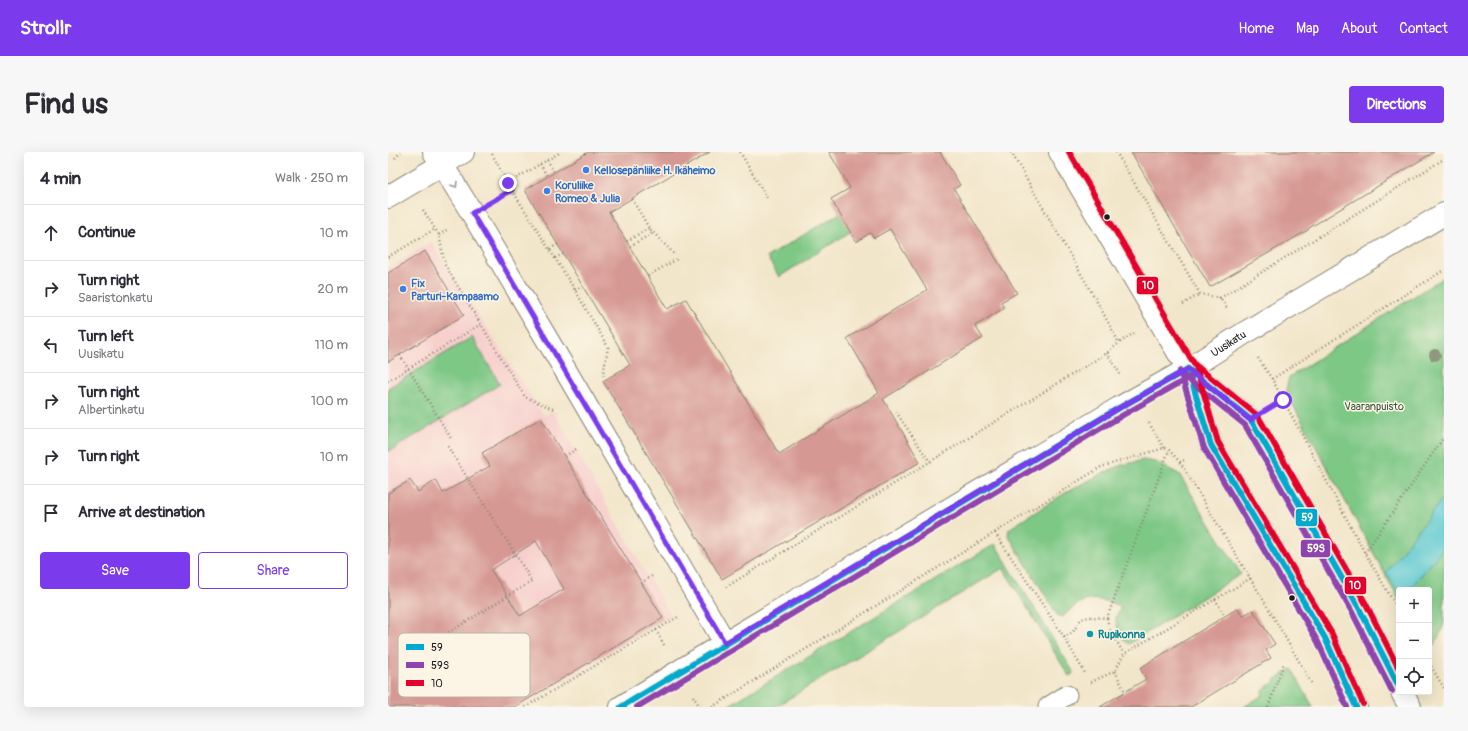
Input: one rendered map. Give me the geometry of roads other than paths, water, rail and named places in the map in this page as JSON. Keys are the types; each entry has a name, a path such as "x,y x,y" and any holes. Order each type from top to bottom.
{"main road":[{"path":"388,197 408,186 438,158 464,152"},
{"path":"1060,152 1188,369 1211,444 1324,638 1356,707"},
{"path":"438,158 567,373 725,643"},
{"name":"Uusikatu","path":"621,707 725,643 1119,408 1188,369 1243,334 1444,214"},
{"path":"1188,369 1250,420 1359,608 1396,681"},
{"path":"1404,695 1410,707"}],"lane":[{"path":"1048,707 1067,695"}],"water":[{"path":"1444,497 1444,546 1438,555 1411,587 1396,588 1386,572"}],"place":[{"name":"Kellosepänliike H. Ikäheimo","path":"586,170"},
{"name":"Koruliike Romeo & Julia","path":"547,191"},
{"name":"Fix Parturi-Kampaamo","path":"403,289"},
{"name":"Rupikonna","path":"1090,634"}],"park label":[{"name":"Vaaranpuisto","path":"1374,406"}]}
